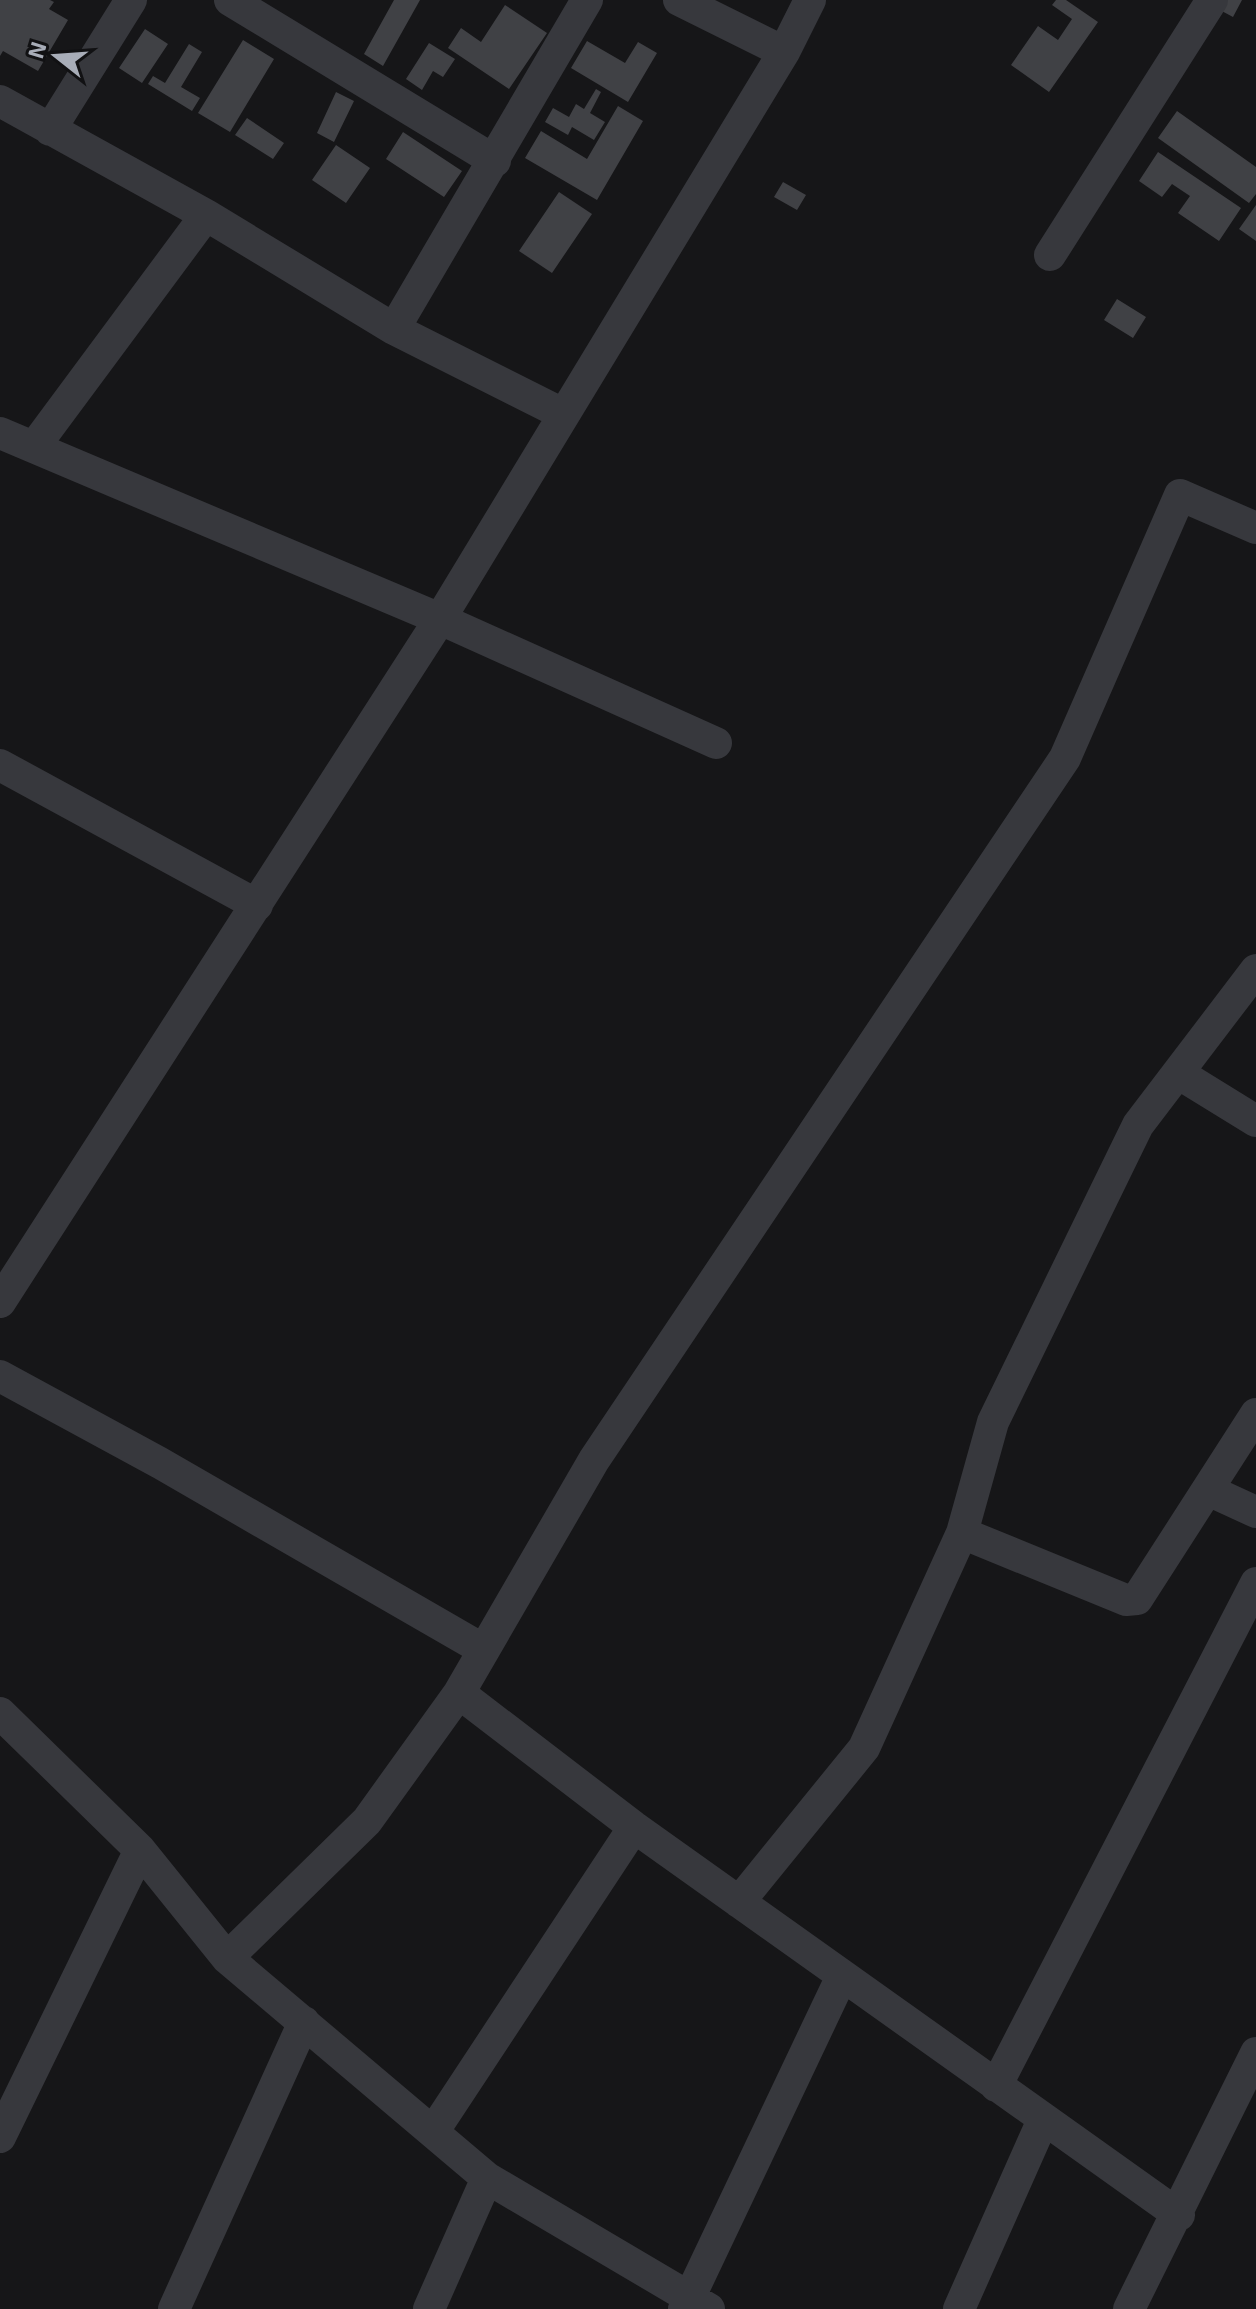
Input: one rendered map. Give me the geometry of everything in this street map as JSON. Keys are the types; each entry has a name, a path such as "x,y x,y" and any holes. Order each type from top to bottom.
{"street":[{"path":"50,130 131,0"},
{"path":"230,0 495,161"},
{"path":"394,329 587,0"},
{"path":"679,0 784,52"},
{"path":"0,1302 440,619 784,52 810,0"},
{"path":"1050,255 1212,0"},
{"path":"0,101 206,215 394,329 563,414"},
{"path":"34,447 206,215"},
{"path":"0,433 440,619 716,743"},
{"path":"227,1958 367,1821 459,1693 594,1460 1065,758 1180,495 1256,528"},
{"path":"0,765 257,905"},
{"path":"739,1902 864,1748 962,1533 993,1422 1138,1125 1256,970"},
{"path":"1178,1073 1256,1121"},
{"path":"0,1376 484,1650"},
{"path":"962,1533 1126,1600 1137,1599 1256,1414"},
{"path":"1208,1490 1256,1512"},
{"path":"996,2086 1256,1583"},
{"path":"459,1693 634,1827 1179,2215"},
{"path":"0,1713 140,1850 227,1958 487,2178 694,2305 842,1976"},
{"path":"433,2132 634,1827"},
{"path":"0,2137 140,1850"},
{"path":"174,2309 304,2022"},
{"path":"1129,2309 1179,2215 1256,2053"},
{"path":"959,2309 1043,2120"},
{"path":"429,2309 487,2178"}],"building":[{"path":"0,0 50,0 54,2 49,9 68,20 38,71 3,51 0,56"},
{"path":"394,0 420,0 383,66 364,54"},
{"path":"1056,0 1066,0 1098,22 1049,92 1011,65 1038,26 1058,40 1072,19 1052,5"},
{"path":"1201,0 1242,0 1233,17"},
{"path":"505,5 547,33 509,89 448,48 461,28 481,42"},
{"path":"145,29 168,44 142,83 119,68"},
{"path":"243,40 274,59 230,132 198,113"},
{"path":"587,41 625,63 638,42 657,53 628,102 571,68"},
{"path":"429,43 455,59 443,77 433,71 422,90 406,79"},
{"path":"189,44 202,52 181,87 200,98 192,111 148,84 153,76 165,83"},
{"path":"596,89 601,92 590,113 605,122 594,140 572,127 568,135 545,122 553,108 569,117 576,104 584,109"},
{"path":"336,92 354,101 334,142 317,133"},
{"path":"618,106 643,121 597,200 525,158 541,131 587,159"},
{"path":"1177,111 1256,167 1256,194 1249,203 1158,138"},
{"path":"247,118 284,143 273,159 235,135"},
{"path":"403,132 462,171 444,197 386,159"},
{"path":"336,145 370,168 346,203 312,180"},
{"path":"1158,152 1241,208 1219,241 1178,213 1190,196 1172,184 1162,197 1139,181"},
{"path":"783,182 806,195 797,210 774,197"},
{"path":"559,192 592,214 552,273 519,251"},
{"path":"1256,205 1256,241 1239,229"},
{"path":"1117,299 1146,317 1133,338 1104,320"}]}
